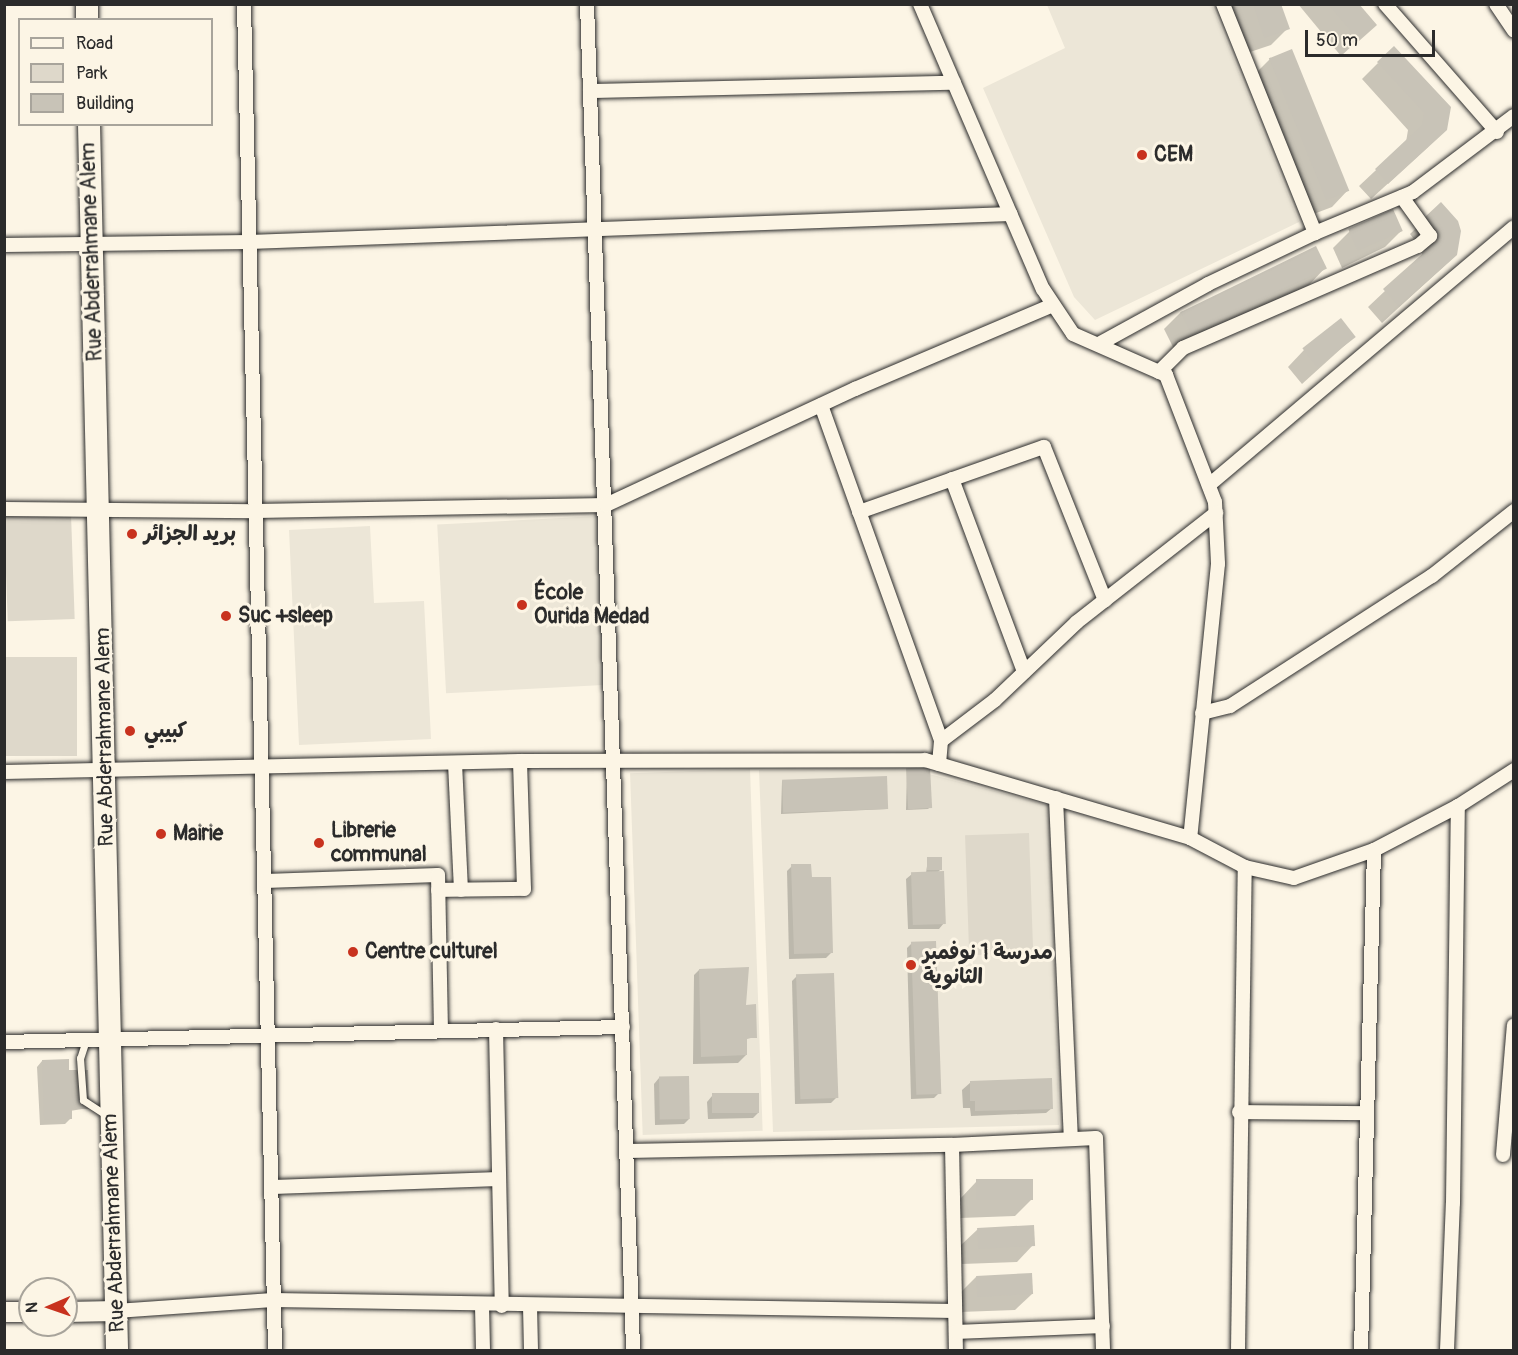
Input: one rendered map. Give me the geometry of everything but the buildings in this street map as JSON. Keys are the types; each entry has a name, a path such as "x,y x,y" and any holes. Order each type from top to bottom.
{"main road":[{"name":"Rue Abderrahmane Alem","path":"89,126 107,770 97,1040 111,1118 117,1350"},
{"path":"78,1312 116,1311"}],"street":[{"path":"244,4 275,1350"},
{"path":"586,4 615,761 633,1350"},
{"path":"920,4 1010,214 1053,305 1073,334 1167,375 1209,485 1216,513 1218,564 1191,838"},
{"path":"1223,4 1315,233"},
{"path":"1385,4 1497,132"},
{"path":"1496,4 1514,31"},
{"path":"590,90 954,83"},
{"path":"1099,344 1208,284 1315,233 1401,196 1497,132 1514,116"},
{"path":"1158,372 1183,348 1418,246 1430,236 1401,196"},
{"path":"4,245 91,241 249,242 1010,214"},
{"path":"1209,485 1514,227"},
{"path":"4,509 100,507 256,511 606,505 821,405 1053,305"},
{"path":"821,405 941,741 939,764"},
{"path":"859,512 1044,447 1105,600"},
{"path":"952,479 1024,672"},
{"path":"1202,713 1230,706 1432,576 1514,511"},
{"path":"941,741 996,700 1105,600 1216,513"},
{"path":"4,771 262,769 520,762 925,760 1191,838 1245,867 1294,878 1374,850 1458,806 1514,770"},
{"path":"438,890 524,889 520,762"},
{"path":"455,763 461,890"},
{"path":"1056,798 1071,1139"},
{"path":"1447,1350 1453,1203 1458,806"},
{"path":"1361,1350 1374,850"},
{"path":"1238,1350 1239,1112 1245,867"},
{"path":"265,881 438,875 441,1031"},
{"path":"1503,1155 1514,1025"},
{"path":"4,1042 623,1027"},
{"path":"496,1029 502,1306"},
{"path":"1239,1112 1366,1113"},
{"path":"627,1151 952,1146 1096,1138 1103,1350"},
{"path":"952,1146 956,1350"},
{"path":"273,1187 500,1179"},
{"path":"116,1311 273,1300 482,1306 632,1305 955,1311"},
{"path":"482,1306 483,1350"},
{"path":"530,1306 531,1350"},
{"path":"956,1332 1103,1326"}],"shaded area":[{"name":"CEM","path":"1047,5 1212,5 1299,222 1095,320 1074,297 983,88 1065,48"},
{"name":"École Ourida Medad","path":"599,516 608,685 446,693 437,524"},
{"path":"370,526 374,603 424,601 431,739 299,745 289,530"},
{"name":"مدرسة 1 نوفمبر الثانوية","path":"906,768 1051,806 1059,1125 773,1132 759,770"},
{"path":"750,769 763,1131 643,1135 630,773"}],"green space":[{"path":"71,514 75,619 8,621 4,516"},
{"path":"5,657 77,657 77,756 5,756"},
{"path":"1029,833 1033,953 969,955 965,835"}],"place":[{"name":"CEM","path":"1142,155"},
{"name":"بريد الجزائر","path":"132,534"},
{"name":"École Ourida Medad","path":"522,605"},
{"name":"Suc +sleep","path":"226,616"},
{"name":"كبيبي","path":"130,731"},
{"name":"Mairie","path":"161,834"},
{"name":"Librerie communal","path":"319,843"},
{"name":"Centre culturel","path":"353,952"},
{"name":"مدرسة 1 نوفمبر الثانوية","path":"911,965"}]}
